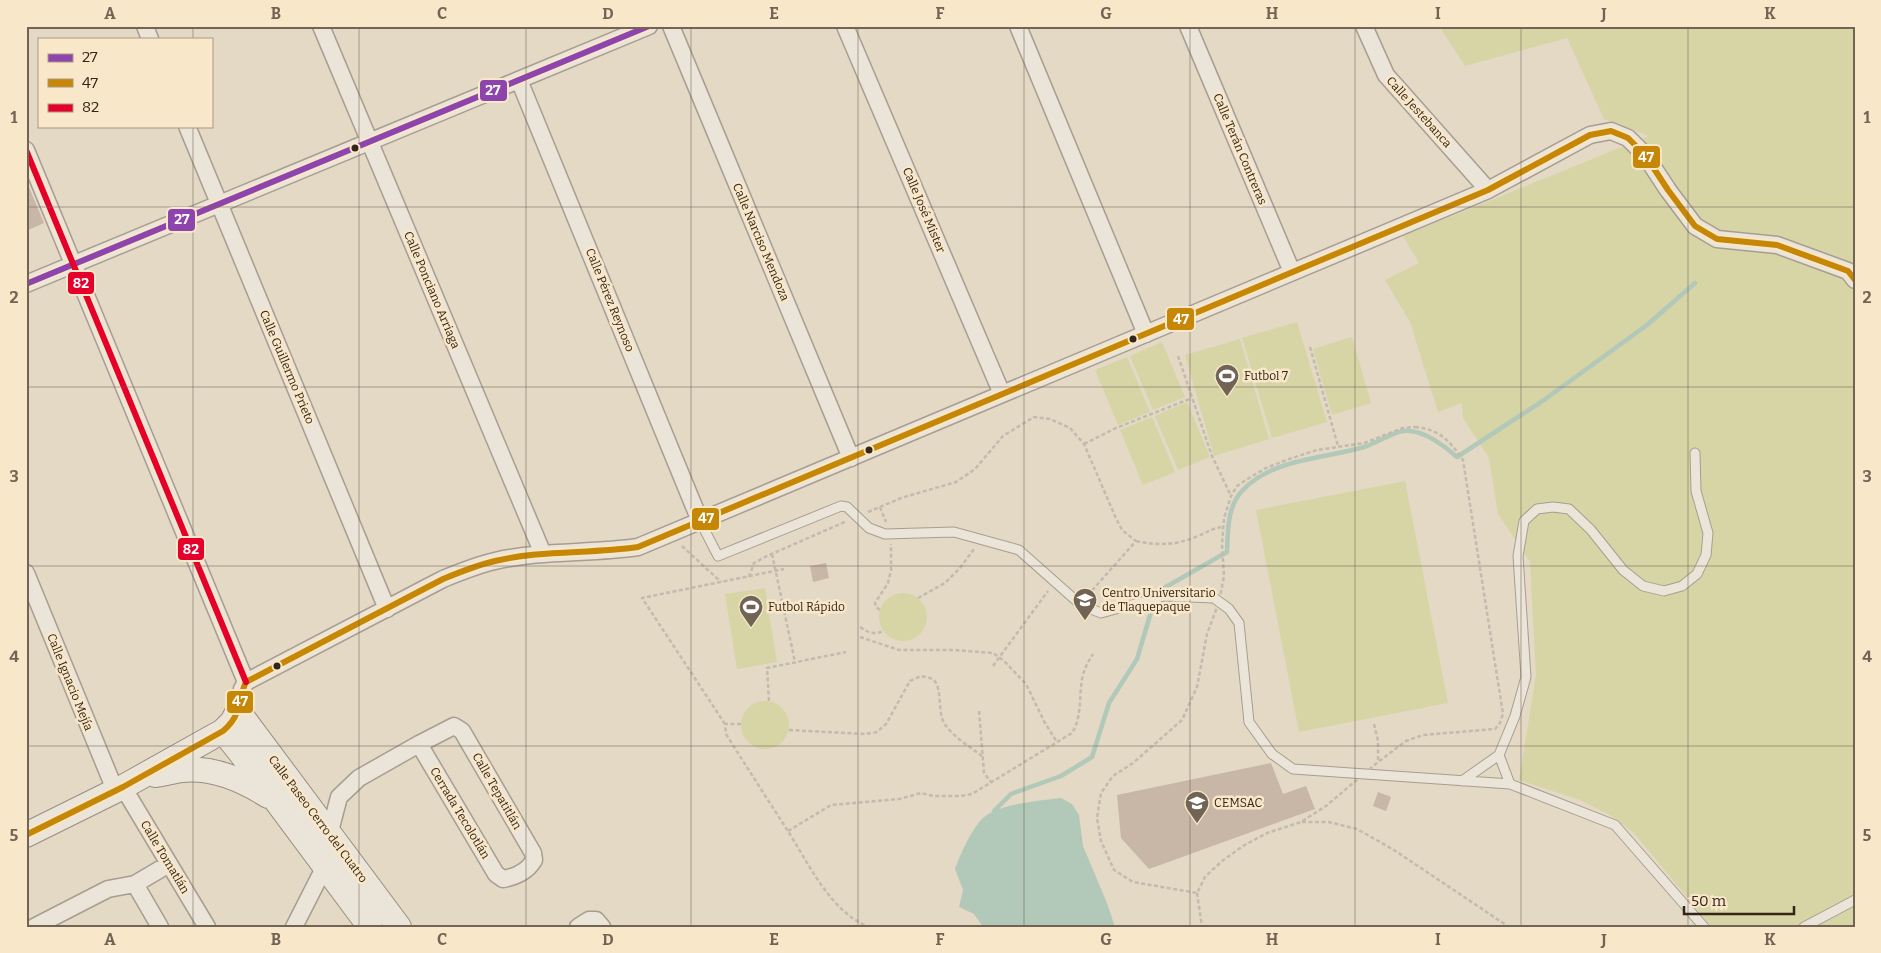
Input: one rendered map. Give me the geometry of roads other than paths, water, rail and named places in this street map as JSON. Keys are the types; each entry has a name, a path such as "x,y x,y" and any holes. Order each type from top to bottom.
{"street":[{"path":"145,26 150,38"},
{"name":"Calle Ponciano Arriaga","path":"321,26 543,554"},
{"path":"26,284 649,26"},
{"name":"Calle Narciso Mendoza","path":"671,26 851,458"},
{"name":"Calle José Mister","path":"845,26 1002,394"},
{"path":"1018,26 1146,334"},
{"name":"Calle Terán Contreras","path":"1188,26 1292,272"},
{"name":"Calle Jestebanca","path":"1364,26 1386,75 1488,190"},
{"name":"Calle Pérez Reynoso","path":"520,80 700,521"},
{"name":"Calle Guillermo Prieto","path":"188,128 387,609"},
{"path":"26,835 127,784 223,732 232,722 238,711 242,689 246,682 443,579 470,568 496,561 543,554 607,552 638,547 1488,190 1590,135 1611,131 1628,138 1645,155 1695,226 1717,239 1777,245 1848,271 1855,280"},
{"path":"26,150 246,682"},
{"name":"Calle Ignacio Mejía","path":"26,573 127,784"},
{"name":"Calle Paseo Cerro del Cuatro","path":"238,711 399,927"},
{"name":"Calle Tepatitlán","path":"419,744 454,726 462,731 533,854 534,860 530,867 510,878 503,879"},
{"name":"Calle Paseo Cerro del Cuatro","path":"223,732 370,927"},
{"path":"294,927 325,866 329,835 339,798 359,778 419,744"},
{"name":"Cerrada Tecolotlán","path":"419,744 496,874 503,879"},
{"path":"127,784 157,775 184,770 205,770 230,776 258,789 276,801"},
{"name":"Calle Tomatlán","path":"127,784 169,864 207,927"},
{"path":"34,927 108,889 135,884 169,864"},
{"path":"135,884 160,927"},
{"path":"578,927 589,920 596,920 602,927"}],"lane":[{"path":"1462,781 1500,755 1515,716 1526,677 1518,556 1524,521 1537,509 1553,507 1569,509 1591,530 1623,570 1643,586 1664,591 1682,586 1697,574 1706,555 1708,533 1696,491 1695,453"},
{"path":"700,521 718,556 841,506 847,507 869,528 885,534 954,532 1019,550 1080,604 1102,613 1164,596 1214,598 1229,609 1240,623 1249,722 1272,754 1293,769 1510,784 1615,825 1704,927"},
{"path":"1500,755 1510,784"},
{"path":"1804,927 1855,900"}],"waterway":[{"path":"994,811 1011,794 1061,776 1092,757 1109,703 1137,659 1157,592 1227,552 1229,520 1233,504 1242,491 1254,480 1283,466 1364,447 1393,434 1405,431 1423,434 1442,445 1457,457 1544,400 1647,325 1695,283"}],"place":[{"name":"Futbol 7","path":"1227,397"},
{"name":"Centro Universitario de Tlaquepaque","path":"1085,621"},
{"name":"Futbol Rápido","path":"751,628"},
{"name":"CEMSAC","path":"1197,824"}]}
